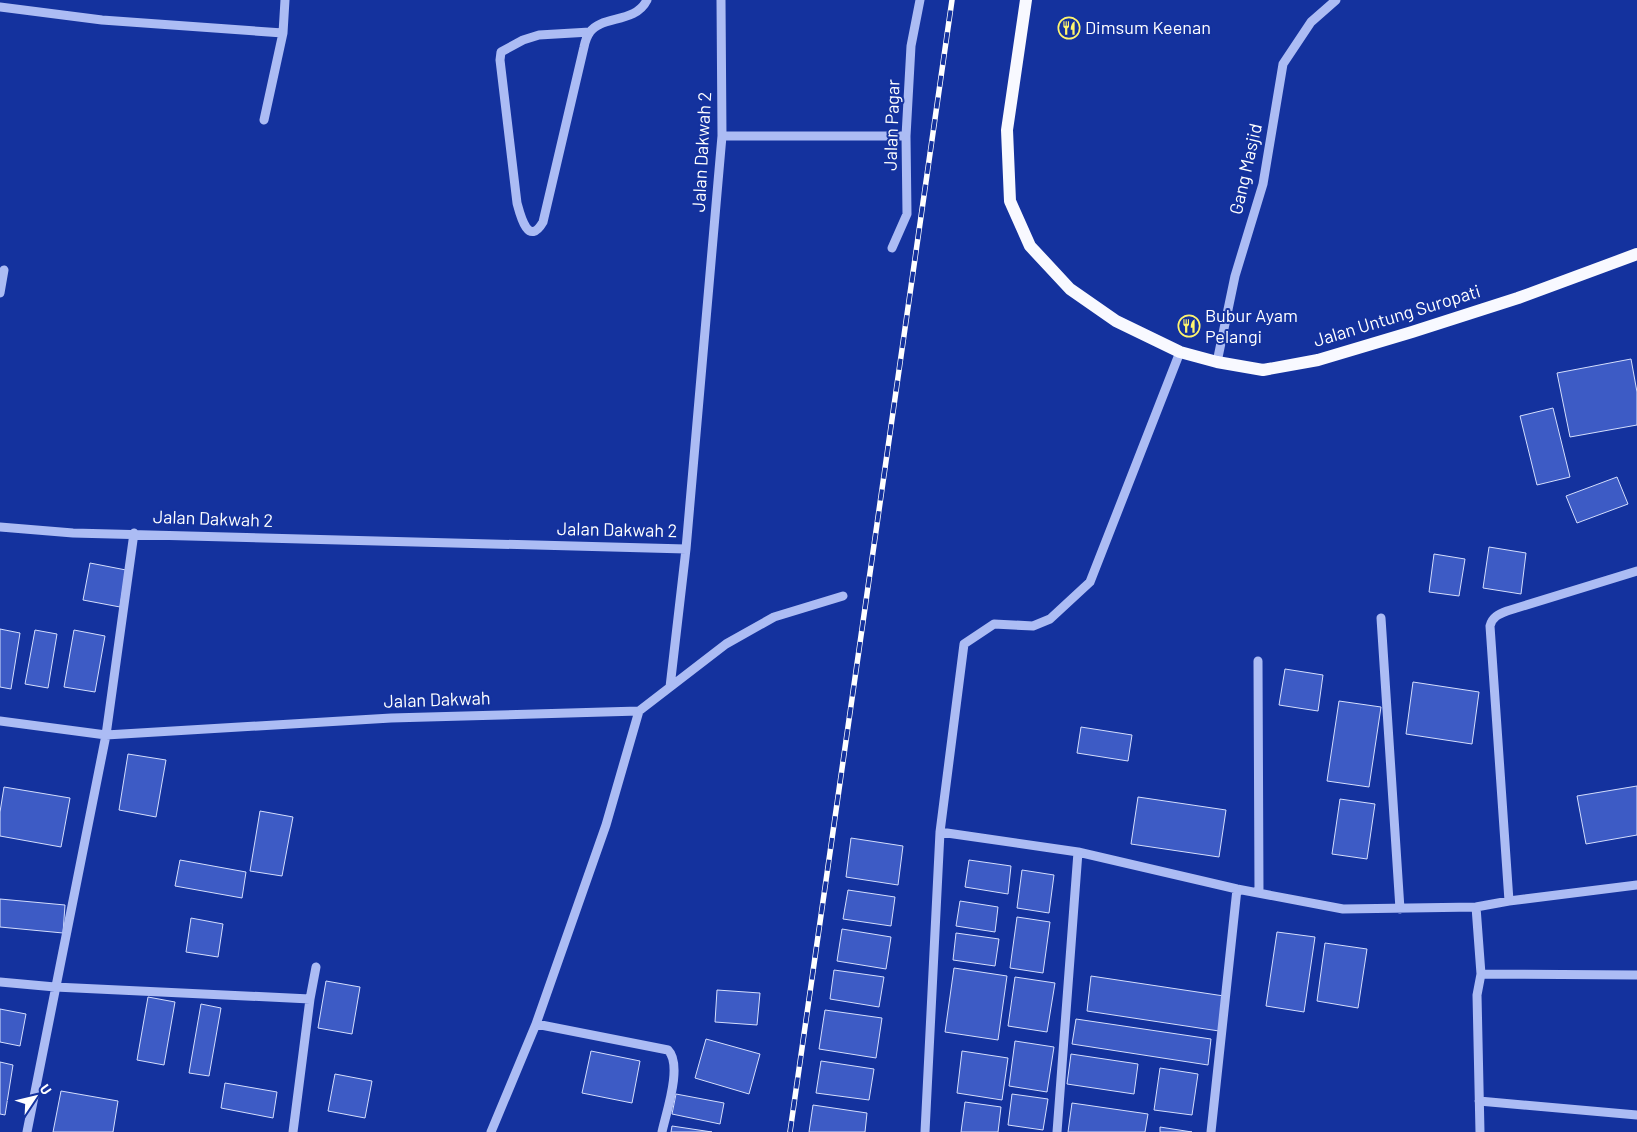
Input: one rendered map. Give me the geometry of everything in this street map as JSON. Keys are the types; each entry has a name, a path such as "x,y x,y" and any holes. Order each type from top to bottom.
{"main road":[{"name":"Jalan Untung Suropati","path":"1026,0 1006,130 1010,201 1030,246 1070,289 1116,321 1180,352 1217,362 1263,370 1318,360 1518,298 1637,254"}],"street":[{"path":"264,120 283,33 285,0"},
{"path":"590,32 539,35 523,40 501,52 500,60 517,203 521,221 526,228 533,231 543,222 584,47 590,32 599,25 634,14 644,6 647,0"},
{"name":"Jalan Dakwah 2","path":"0,527 73,533 134,533 686,549 722,136 721,0"},
{"name":"Jalan Pagar","path":"892,248 907,214 906,136 911,46 920,0"},
{"name":"Gang Masjid","path":"1217,362 1235,276 1264,184 1283,64 1311,22 1336,0"},
{"path":"0,7 102,20 283,33"},
{"path":"722,136 906,136"},
{"path":"0,293 4,270"},
{"path":"925,1132 940,832 964,644 994,624 1033,626 1050,619 1090,582 1180,352"},
{"path":"27,1132 106,735 134,533"},
{"path":"670,687 686,549"},
{"path":"1509,901 1491,622 1494,618 1507,611 1637,570"},
{"path":"491,1132 536,1024 606,825 639,711 726,644 774,617 843,596"},
{"path":"1382,618 1400,909"},
{"path":"1258,661 1259,894"},
{"name":"Jalan Dakwah","path":"0,721 106,735 391,718 639,711"},
{"path":"940,832 1078,852 1237,890 1343,909 1476,907 1637,885"},
{"path":"1057,1132 1078,852"},
{"path":"1211,1132 1237,890"},
{"path":"1476,907 1481,974 1478,994 1480,1132"},
{"path":"293,1132 310,999 316,967"},
{"path":"1481,974 1637,975"},
{"path":"0,982 55,987 310,999"},
{"path":"536,1024 668,1050 674,1058 675,1074 662,1132"},
{"path":"1479,1101 1637,1115"}],"building":[{"path":"1631,359 1637,392 1637,425 1570,437 1557,373"},
{"path":"1553,408 1570,477 1537,485 1520,416"},
{"path":"1617,477 1628,504 1577,523 1566,496"},
{"path":"1489,547 1526,553 1521,594 1483,588"},
{"path":"1434,554 1465,559 1459,596 1429,592"},
{"path":"90,563 126,570 120,607 83,600"},
{"path":"0,629 20,633 11,689 0,687"},
{"path":"35,630 57,634 48,688 25,684"},
{"path":"74,630 105,636 95,692 64,687"},
{"path":"1285,669 1323,675 1318,711 1279,705"},
{"path":"1413,682 1479,692 1472,744 1406,734"},
{"path":"1339,701 1381,707 1369,787 1327,781"},
{"path":"1081,727 1132,735 1128,761 1077,753"},
{"path":"128,754 166,760 156,817 119,810"},
{"path":"1637,786 1637,835 1586,844 1577,796"},
{"path":"4,787 70,798 61,847 0,836 0,812"},
{"path":"1138,797 1226,810 1219,857 1131,844"},
{"path":"1340,799 1375,804 1367,859 1332,854"},
{"path":"260,811 293,817 282,876 250,871"},
{"path":"851,838 903,846 898,885 846,877"},
{"path":"180,860 246,872 242,898 175,886"},
{"path":"969,860 1011,866 1008,894 965,887"},
{"path":"1022,870 1054,875 1049,913 1017,908"},
{"path":"848,890 895,897 891,926 843,919"},
{"path":"0,899 65,905 63,933 0,927"},
{"path":"960,901 998,907 995,932 956,926"},
{"path":"1017,917 1050,922 1043,973 1010,968"},
{"path":"191,918 223,924 218,957 186,952"},
{"path":"842,929 891,937 886,969 837,961"},
{"path":"1277,932 1315,937 1304,1012 1266,1006"},
{"path":"956,933 999,939 995,966 953,960"},
{"path":"1325,943 1367,949 1358,1008 1317,1001"},
{"path":"954,968 1007,976 998,1040 945,1032"},
{"path":"834,970 884,977 879,1007 830,999"},
{"path":"1091,976 1224,996 1219,1031 1087,1011"},
{"path":"1015,977 1055,983 1047,1032 1008,1026"},
{"path":"326,981 360,987 352,1034 318,1028"},
{"path":"717,990 760,993 757,1025 715,1022"},
{"path":"148,997 175,1002 164,1065 137,1060"},
{"path":"201,1004 221,1008 209,1076 189,1073"},
{"path":"0,1009 26,1014 20,1046 0,1042"},
{"path":"825,1010 882,1018 876,1058 819,1049"},
{"path":"1076,1019 1211,1039 1208,1065 1072,1044"},
{"path":"706,1039 760,1054 749,1094 695,1078"},
{"path":"1015,1041 1054,1047 1047,1092 1009,1086"},
{"path":"591,1051 640,1061 632,1103 582,1093"},
{"path":"962,1051 1008,1058 1002,1100 957,1093"},
{"path":"1071,1054 1138,1064 1134,1094 1067,1084"},
{"path":"821,1061 874,1069 869,1100 816,1093"},
{"path":"0,1062 13,1065 5,1115 0,1114"},
{"path":"1160,1068 1198,1074 1192,1115 1154,1110"},
{"path":"335,1074 372,1081 365,1118 328,1111"},
{"path":"225,1083 277,1092 273,1118 221,1108"},
{"path":"61,1091 118,1101 113,1132 53,1132"},
{"path":"676,1094 724,1103 720,1124 672,1114"},
{"path":"1012,1094 1048,1099 1043,1130 1008,1125"},
{"path":"965,1102 1001,1107 998,1132 961,1132"},
{"path":"1072,1103 1148,1114 1145,1132 1068,1132"},
{"path":"813,1105 867,1113 865,1132 809,1132"},
{"path":"672,1126 712,1132 671,1132"},
{"path":"1160,1127 1192,1132 1160,1132"}],"railway":[{"path":"790,1132 952,0"}],"place":[{"name":"Dimsum Keenan","path":"1069,28"},
{"name":"Bubur Ayam Pelangi","path":"1189,326"}]}
